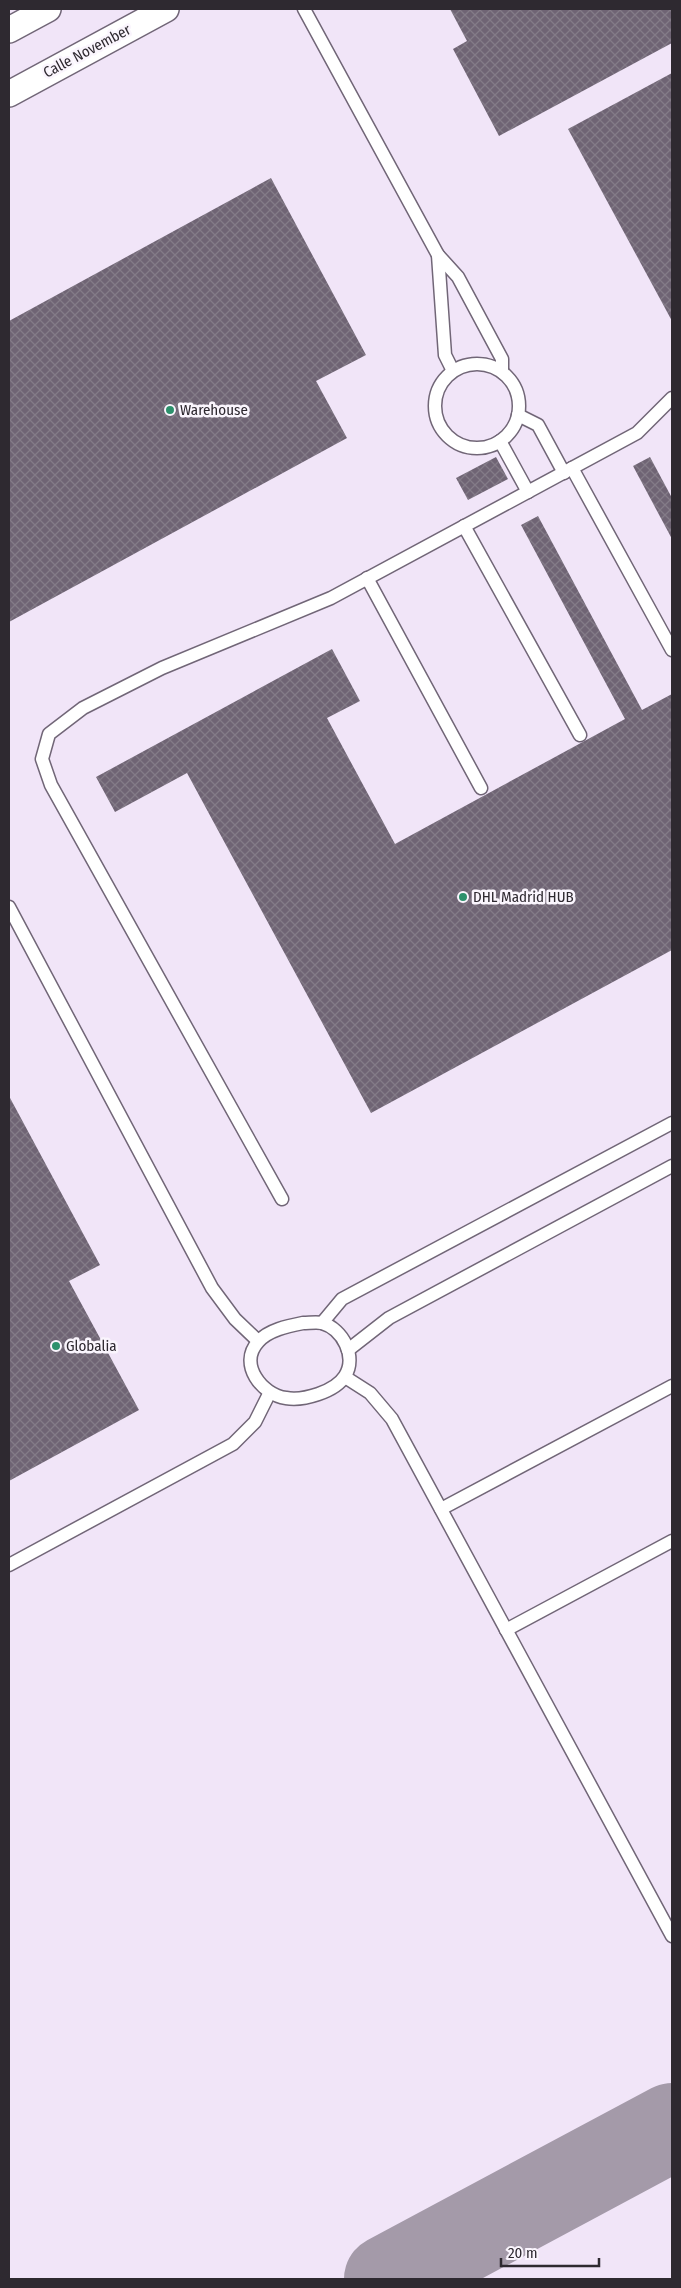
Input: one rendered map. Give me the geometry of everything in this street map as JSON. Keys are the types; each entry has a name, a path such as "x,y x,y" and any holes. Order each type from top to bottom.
{"street":[{"path":"9,30 48,9"},
{"name":"Calle November","path":"9,94 166,9"}],"lane":[{"path":"304,9 438,255 458,278 480,318 502,359 502,372"},
{"path":"438,255 445,355 453,371"},
{"path":"469,364 486,365 502,372 513,384 519,399 518,415 512,430 500,441 485,448 469,447 454,441 442,429 436,415 436,398 442,383 453,371 469,364"},
{"path":"282,1199 51,785 42,759 49,734 83,708 162,668 331,598 637,433 671,402"},
{"path":"518,415 538,426 568,471 672,650"},
{"path":"500,441 528,492"},
{"path":"464,526 580,735"},
{"path":"367,578 481,788"},
{"path":"9,907 212,1288 235,1318 258,1341"},
{"path":"322,1323 342,1299 672,1123"},
{"path":"348,1350 389,1318 672,1166"},
{"path":"322,1323 333,1328 343,1339 348,1350 349,1363 345,1377 333,1387 311,1396 287,1399 269,1394 259,1383 251,1368 252,1353 258,1341 284,1326 322,1323"},
{"path":"345,1377 370,1393 392,1419 672,1936"},
{"path":"441,1509 672,1386"},
{"path":"9,1565 233,1444 255,1422 269,1394"},
{"path":"506,1630 672,1541"}],"building":[{"path":"450,9 672,9 672,43 499,136 453,49 467,41"},
{"path":"672,73 672,321 568,129"},
{"name":"Warehouse","path":"271,178 366,355 316,381 347,438 9,622 9,321"},
{"path":"496,457 508,479 468,500 456,478"},
{"path":"650,457 672,498 672,539 633,466"},
{"name":"DHL Madrid HUB","path":"538,516 642,710 672,694 672,950 371,1113 187,773 115,812 96,777 332,649 360,701 327,718 395,844 625,719 521,525"},
{"name":"Globalia","path":"9,1096 100,1265 69,1281 139,1410 9,1481"}],"taxiway":[{"path":"388,2279 672,2127"}],"place":[{"name":"Warehouse","path":"170,410"},
{"name":"DHL Madrid HUB","path":"463,897"},
{"name":"Globalia","path":"56,1346"}]}
